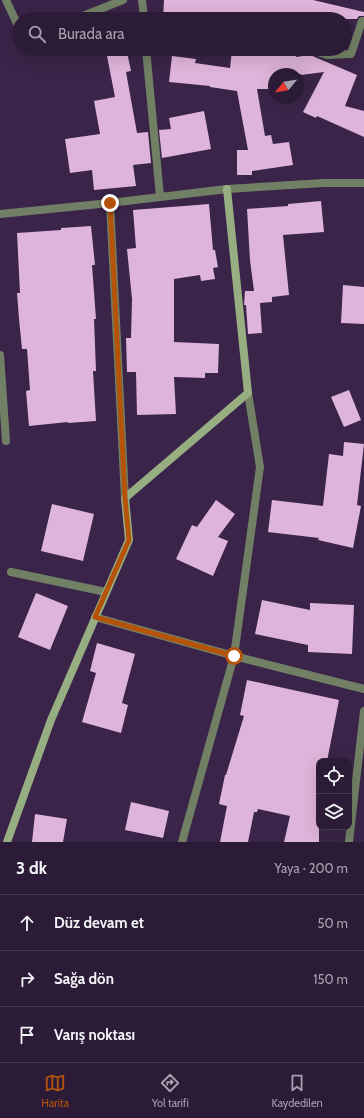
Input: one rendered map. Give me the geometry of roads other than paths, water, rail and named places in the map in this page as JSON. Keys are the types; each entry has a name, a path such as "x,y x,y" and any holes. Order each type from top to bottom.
{"street":[{"path":"6,0 12,13"},
{"path":"93,12 123,0"},
{"path":"142,0 143,12"},
{"path":"352,51 362,21 364,21"},
{"path":"147,56 160,196"},
{"path":"0,214 227,189 324,182 364,183"},
{"path":"182,842 234,656 260,468 248,393 227,189"},
{"path":"7,842 51,720 129,540 125,498 110,203"},
{"path":"0,355 6,441"},
{"path":"125,498 248,393"},
{"path":"12,572 106,592"},
{"path":"95,617 234,656 364,689"},
{"path":"349,842 364,711"}]}
